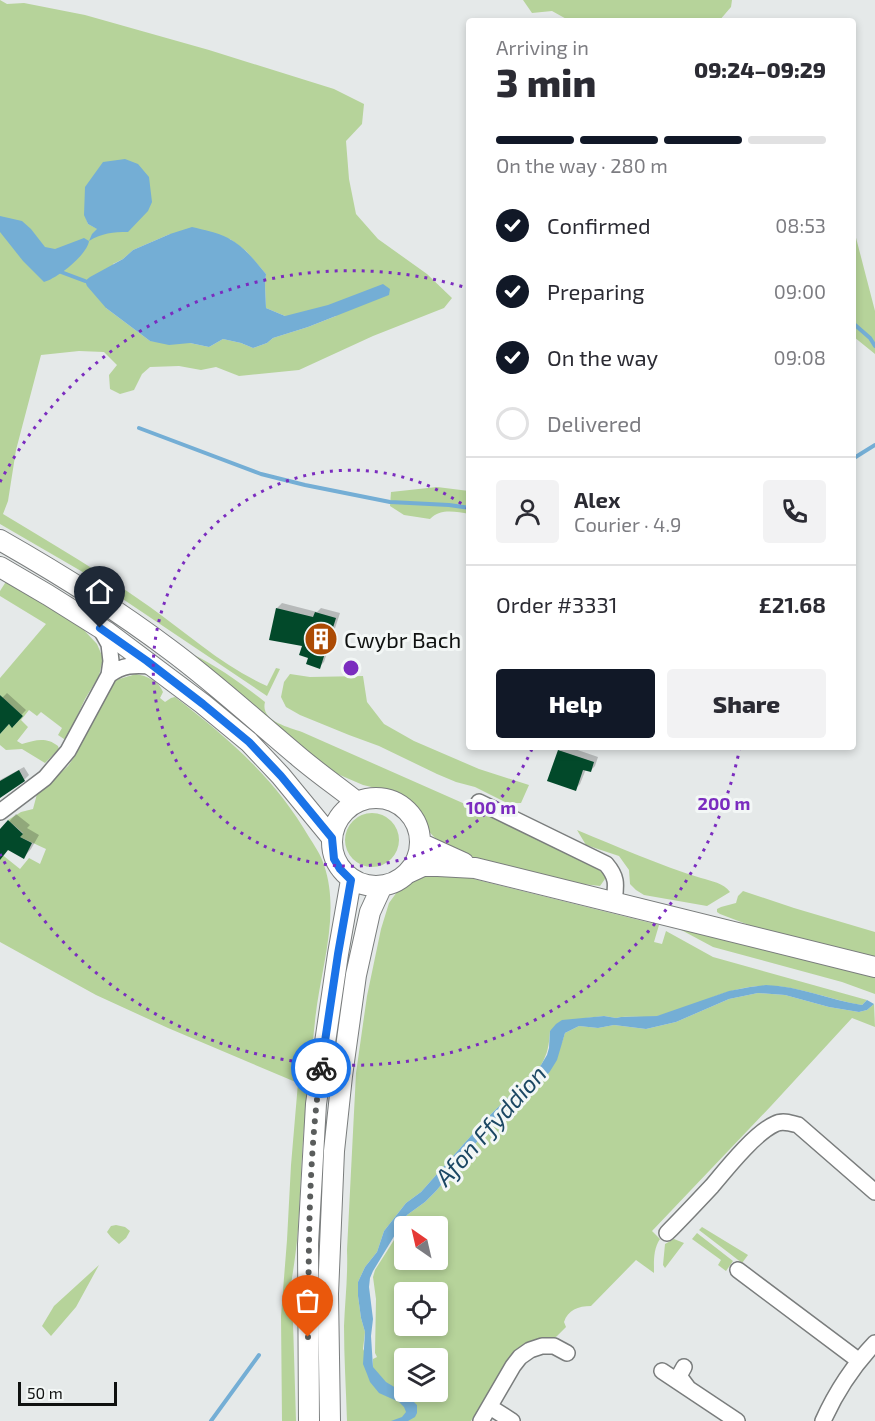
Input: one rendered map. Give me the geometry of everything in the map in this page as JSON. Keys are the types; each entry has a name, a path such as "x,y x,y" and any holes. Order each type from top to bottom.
{"main road":[{"path":"0,540 57,573 169,648 215,684 300,758 357,802"},
{"path":"0,567 100,628 203,704 249,742 281,776 332,838"},
{"path":"408,873 417,858 420,834 406,809 392,801 372,798 357,802 345,811 336,823 332,838 334,859 351,880 366,886 382,886 395,882 423,866 475,868"},
{"path":"420,843 475,868 875,967"},
{"path":"309,1421 308,1244 316,1104 351,880"},
{"path":"330,1421 328,1294 334,1151 356,975 370,912 382,886"}],"street":[{"path":"0,812 45,778 68,751 109,675 111,661 109,644 100,628"},
{"path":"109,675 130,665 153,666"},
{"path":"479,802 606,864 612,870 616,884 614,902"},
{"path":"678,1229 737,1157 763,1131 777,1122 798,1125 875,1192"},
{"path":"738,1270 767,1282 858,1360"},
{"path":"823,1421 832,1400 858,1360 875,1343"},
{"path":"481,1421 520,1357 542,1346 562,1345"},
{"path":"684,1367 679,1376 688,1388"},
{"path":"662,1371 737,1421"},
{"path":"490,1407 512,1421"}],"green space":[{"path":"0,0 7,4 24,3 85,15 209,50 334,89 364,104 362,124 346,141 349,179 356,214 378,239 427,274 452,298 444,308 373,336 299,370 239,376 216,367 201,370 179,366 150,367 142,374 134,390 120,394 110,389 109,375 117,365 104,352 79,351 41,355 16,450 8,501 3,514 114,582 221,660 251,678 267,686 276,668 280,669 267,696 81,571 0,524","holes":["86,203 128,232 99,235 98,229 88,224 85,215","170,234 230,239 246,251 266,274 266,308 285,316 336,316 273,338 253,348 223,339 209,347 190,343 150,341 106,308 113,264 133,250"]},
{"path":"523,0 732,0 731,7 722,18 565,18 552,11 532,13"},
{"path":"856,238 875,311 875,354 856,339"},
{"path":"437,487 466,491 466,514 444,512 430,519 404,515 390,506 391,492"},
{"path":"7,580 82,628 97,644 103,658 99,676 85,699 67,738 64,739 58,735 62,728 41,712 37,716 29,710 21,720 28,727 17,741 22,744 45,740 58,746 59,749 45,763 22,749 6,750 0,745 0,734 9,724 13,727 23,716 0,695 0,678 46,624 0,596 0,591"},
{"path":"194,655 231,677 265,702 267,714 276,722 508,823 588,863 602,872 605,879 600,886 574,883 461,854 447,847 424,826 412,806 403,798 363,785 326,769 193,657"},
{"path":"136,674 156,682 163,692 160,698 165,702 175,697 195,712 266,778 296,816 317,850 329,884 330,923 315,1021 303,1139 297,1239 287,1310 293,1322 296,1421 282,1421 281,1316 298,1083 96,995 0,942 0,853 20,869 29,858 40,864 46,849 20,837 23,833 8,820 21,812 33,809 37,794 68,766 77,753 76,748 89,728 109,687 116,680"},
{"path":"290,674 310,677 363,676 367,702 384,724 414,741 479,769 529,785 521,803 507,803 475,787 437,774 379,746 300,715 286,707 281,697 284,682"},
{"path":"372,813 382,815 391,821 397,830 399,840 397,850 391,859 382,865 372,867 362,865 353,859 347,850 345,840 347,830 353,821 362,815"},
{"path":"577,830 654,862 717,883 730,892 707,906 644,895 630,884 629,870 619,856 586,845"},
{"path":"430,875 462,876 659,925 654,942 662,944 666,931 713,957 867,1000 862,1005 793,988 750,987 726,992 681,1010 658,1016 586,1018 550,1031 548,1049 541,1065 486,1119 421,1192 394,1216 384,1231 377,1252 365,1267 358,1282 358,1296 365,1332 363,1349 373,1367 373,1359 377,1357 375,1353 376,1299 373,1277 375,1270 394,1240 394,1270 448,1270 448,1216 406,1216 436,1191 481,1137 549,1073 565,1033 579,1026 598,1028 614,1025 646,1029 676,1022 729,999 758,993 785,995 829,1007 859,1012 867,1010 874,1004 875,1027 852,1018 652,1231 660,1239 655,1251 654,1273 636,1260 591,1306 578,1308 571,1312 564,1322 566,1327 557,1336 507,1363 471,1421 347,1421 344,1326 356,1073 367,996 381,929 389,903 402,885 417,877"},
{"path":"743,891 875,932 875,957 762,930 717,912 717,909 721,907 736,903"},
{"path":"672,925 875,974 875,994 842,982 713,947"},
{"path":"116,1225 130,1231 119,1244 107,1232 111,1226"},
{"path":"702,1227 748,1255 742,1263 699,1230"},
{"path":"697,1233 733,1261 726,1271 718,1265 721,1260 692,1239"},
{"path":"674,1239 684,1243 665,1268 663,1265 665,1244"},
{"path":"99,1265 76,1307 51,1336 42,1326 54,1306"}],"water":[{"path":"125,159 138,164 149,177 152,202 148,211 128,232 98,236 89,241 97,229 88,224 84,215 85,187 103,162"},
{"path":"0,216 22,221 45,247 55,249 84,238 89,241 83,253 71,265 57,276 44,282 23,261 0,232"},
{"path":"192,227 224,236 244,249 266,274 266,308 285,316 328,305 383,284 390,289 389,295 308,327 273,338 253,348 223,339 209,347 190,343 169,345 150,341 106,308 85,281 123,259 133,250"},
{"name":"Afon Ffyddion","path":"778,986 862,1005 867,1000 874,1004 867,1010 859,1012 829,1007 785,995 758,993 729,999 676,1022 646,1029 614,1025 598,1028 579,1026 565,1033 557,1060 549,1073 481,1137 436,1191 406,1216 396,1216 406,1203 421,1192 486,1119 541,1065 549,1048 550,1031 562,1020 604,1016 616,1018 657,1016 729,991 750,987"},
{"path":"394,1218 394,1236 370,1278 373,1319 371,1336 373,1367 386,1382 394,1387 394,1400 379,1393 370,1382 363,1364 365,1332 358,1296 358,1282 365,1267 377,1252 384,1231"},
{"path":"399,1402 414,1402 417,1405 415,1417 408,1421 391,1421 402,1417 406,1412"}],"building":[{"path":"276,608 313,617 315,612 336,618 320,669 306,664 308,658 299,655 302,646 269,640"},
{"path":"0,695 23,716 12,728 9,724 0,734"},
{"path":"558,750 594,762 591,772 583,770 576,791 547,781"},
{"path":"19,770 25,781 0,798 0,781"},
{"path":"8,820 23,834 20,837 32,843 24,859 8,850 0,860 0,829"}],"waterway":[{"path":"61,272 85,281"},
{"path":"856,326 870,338 875,346"},
{"path":"139,428 261,474 305,485 390,502 466,507"},
{"path":"856,457 875,445"},
{"path":"211,1421 259,1355"}],"way so far":[{"path":"308,1337 308,1244 316,1104 321,1068"}],"place":[{"name":"Cwybr Bach","path":"321,639"}],"route":[{"path":"100,628 147,661 249,742 281,776 332,838 334,859 351,880 321,1068"}]}
